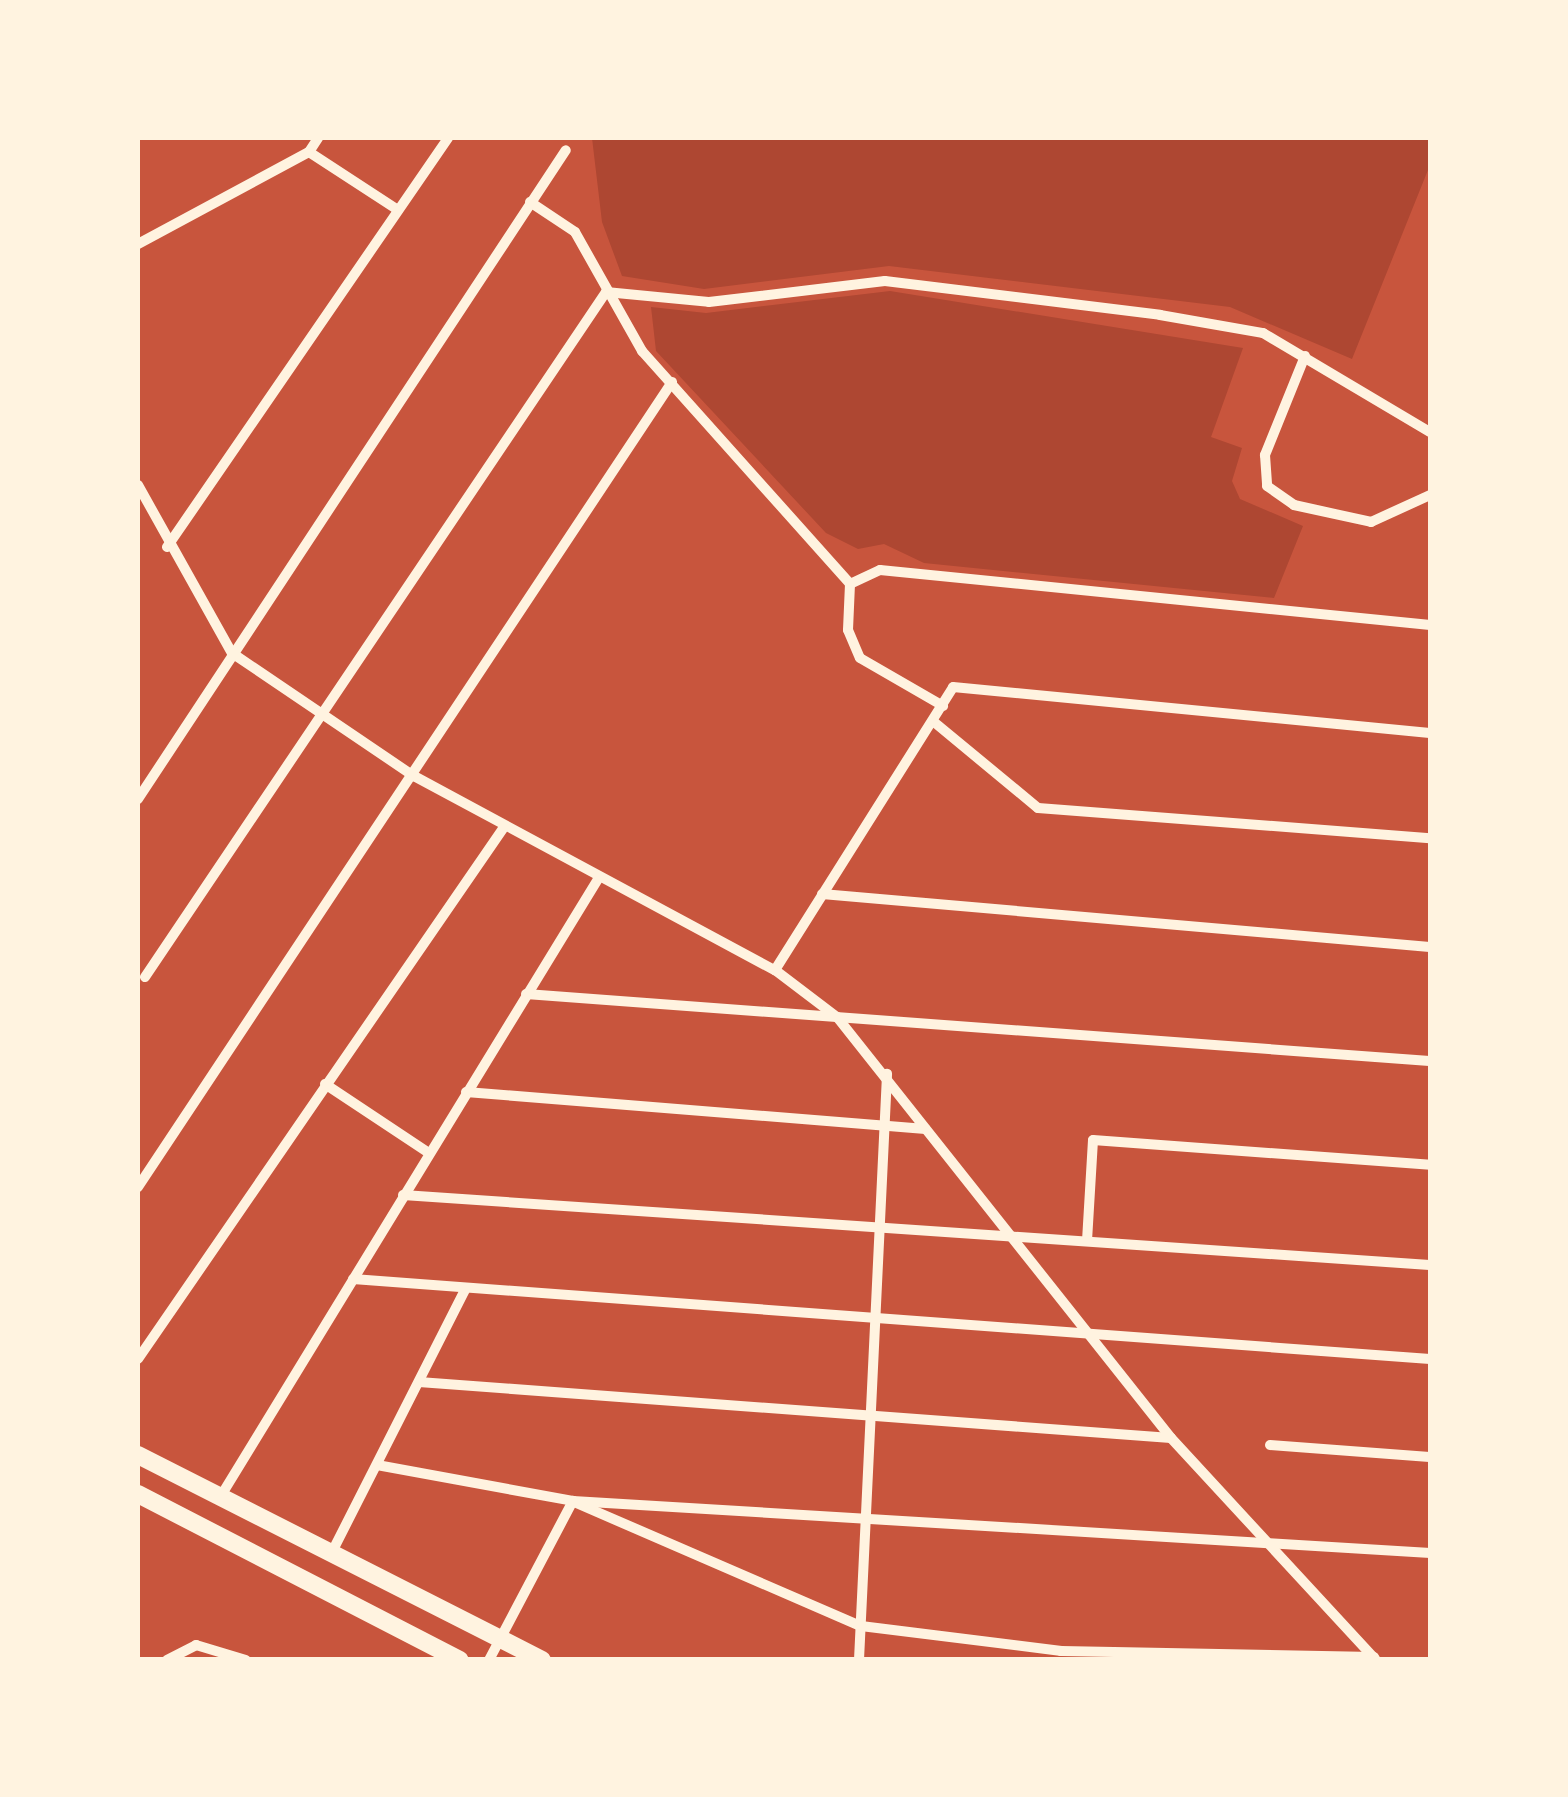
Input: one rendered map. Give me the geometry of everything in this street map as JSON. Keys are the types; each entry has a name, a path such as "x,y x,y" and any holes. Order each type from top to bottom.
{"street":[{"path":"138,244 309,152 318,138"},
{"path":"167,547 448,138"},
{"path":"138,798 566,150"},
{"path":"309,152 398,210"},
{"path":"530,202 575,232 606,292 672,382 850,584 848,630 860,658 943,706"},
{"path":"606,292 709,302 885,281 1263,333 1430,432"},
{"path":"145,976 606,292"},
{"path":"1305,356 1265,454 1267,486 1294,505 1371,522 1430,495"},
{"path":"138,1187 672,382"},
{"path":"138,485 167,547 232,652 414,776 598,879 775,970 837,1017 887,1073 1085,1334 1171,1438 1375,1658"},
{"path":"850,584 880,570 1430,624"},
{"path":"775,970 954,688 976,683 1430,733"},
{"path":"934,722 1038,808 1430,838"},
{"path":"138,1359 143,1341 504,828"},
{"path":"219,1498 598,879"},
{"path":"822,894 1430,947"},
{"path":"526,994 1430,1061"},
{"path":"860,1660 887,1073"},
{"path":"325,1084 429,1153"},
{"path":"466,1092 926,1129"},
{"path":"1088,1240 1094,1140 1430,1165"},
{"path":"403,1195 1430,1265"},
{"path":"354,1279 1430,1359"},
{"path":"331,1554 466,1288"},
{"path":"419,1382 1171,1438"},
{"path":"1270,1445 1430,1457"},
{"path":"138,1456 542,1660"},
{"path":"376,1465 573,1501 1430,1552"},
{"path":"138,1494 460,1660"},
{"path":"573,1501 861,1626 1061,1651 1375,1658"},
{"path":"489,1660 573,1501"},
{"path":"167,1660 196,1645 246,1660"}],"shaded area":[{"path":"592,138 1430,138 1430,165 1352,359 1230,307 889,266 704,289 622,276 602,222"},
{"path":"890,291 1243,348 1211,437 1242,448 1232,481 1240,499 1303,526 1274,598 924,563 884,544 858,549 826,533 656,351 651,307 706,313"}]}
